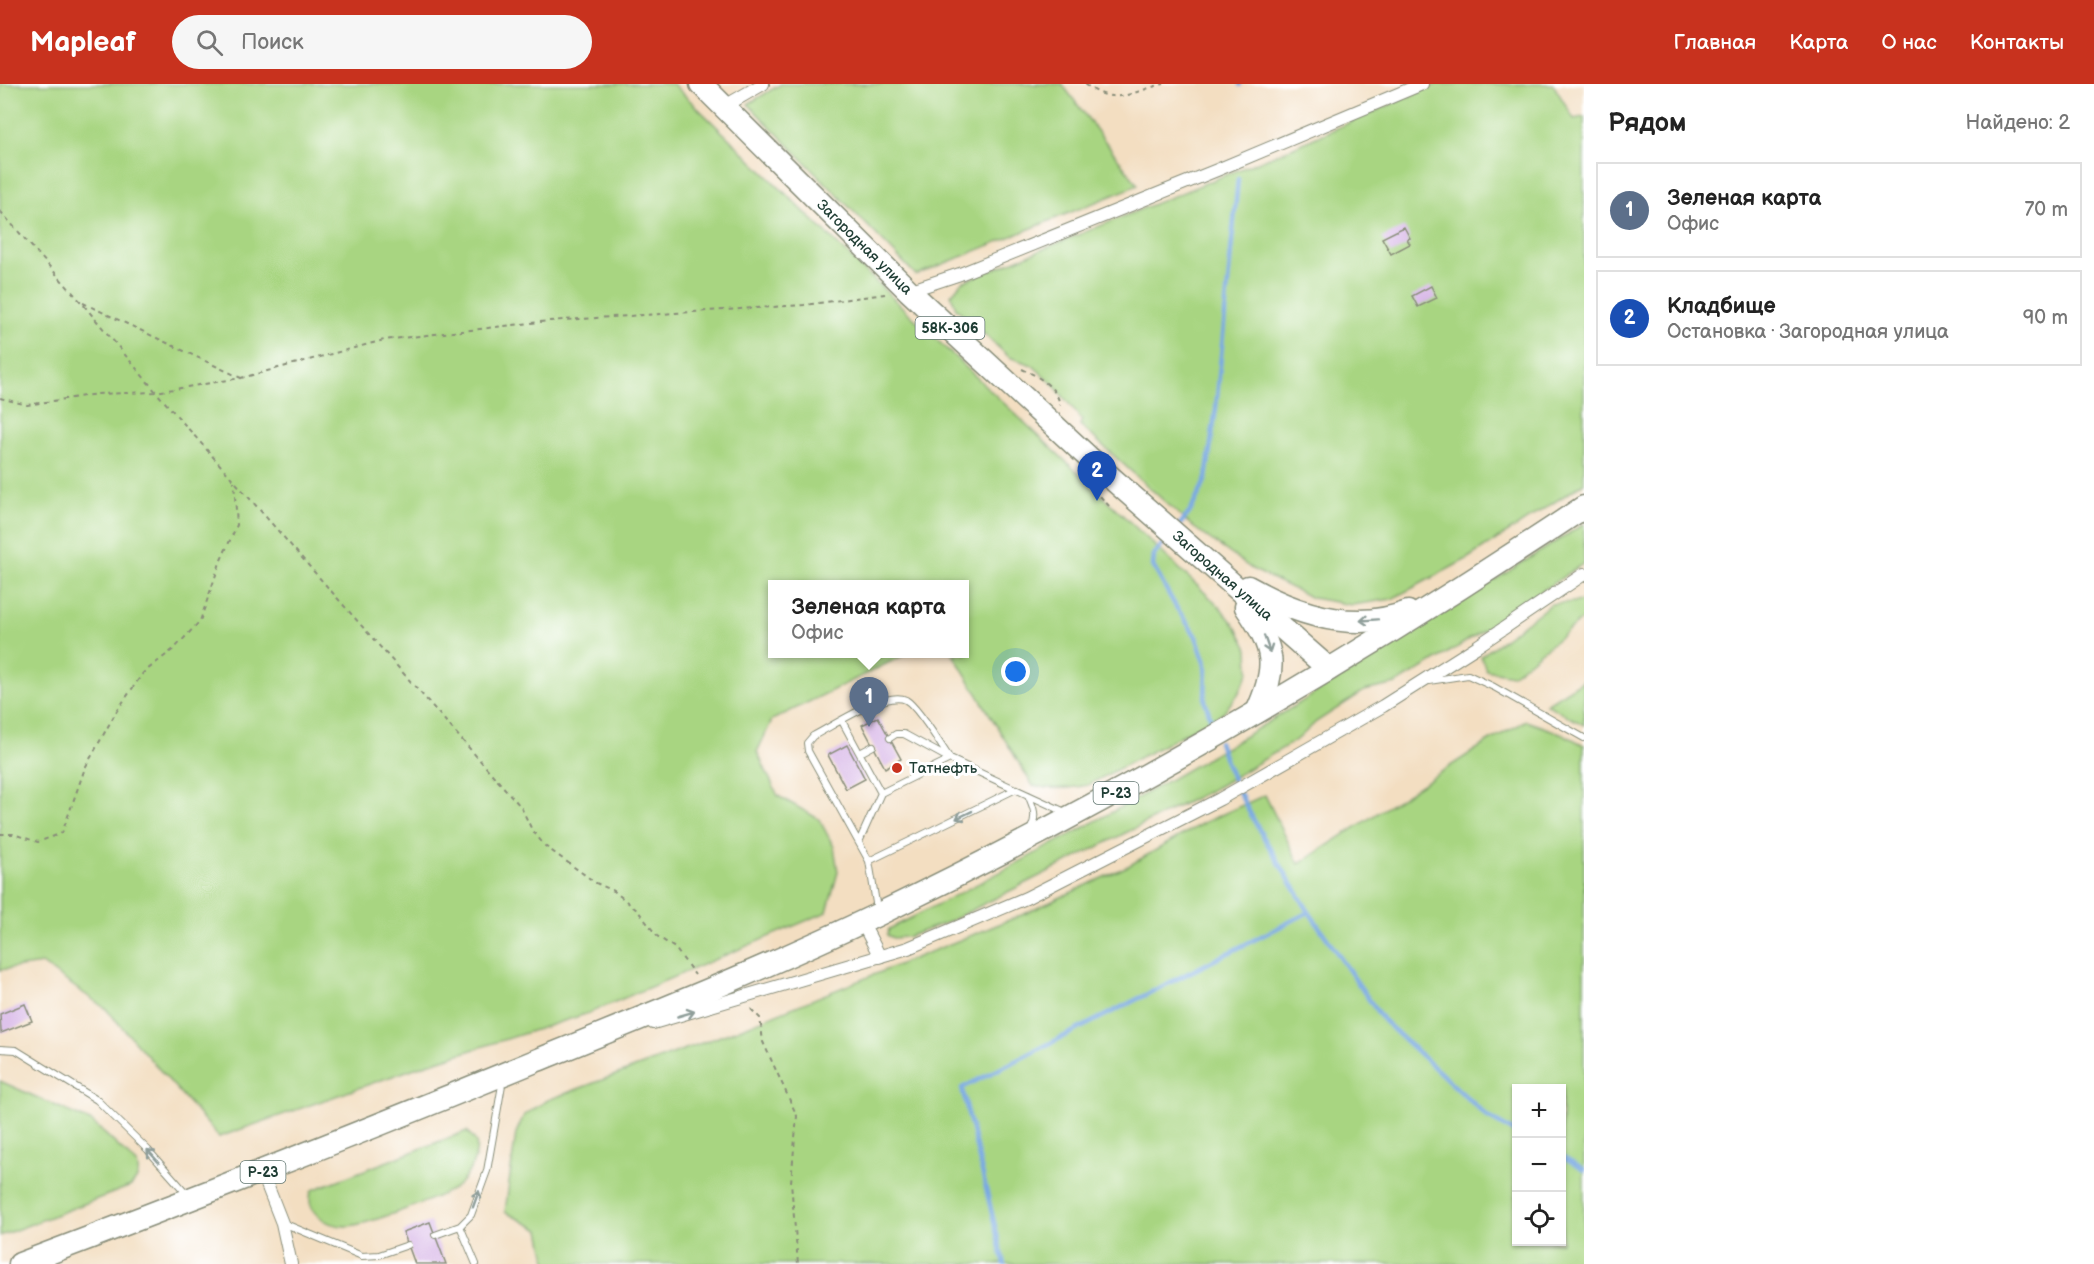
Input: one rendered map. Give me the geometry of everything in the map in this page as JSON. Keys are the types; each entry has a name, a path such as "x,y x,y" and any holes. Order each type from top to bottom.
{"highway":[{"name":"Загородная улица","path":"701,84 909,291 1092,461 1329,669"},
{"name":"Р-23","path":"20,1264 262,1172 569,1048 870,918 1074,816 1217,736 1445,598 1584,507"},
{"path":"1208,563 1266,597 1298,611 1327,619 1374,621 1403,614 1445,598"},
{"path":"1208,563 1243,603 1261,628 1270,648 1271,669 1268,688 1257,712"}],"street":[{"path":"725,106 763,84"},
{"path":"909,291 960,274 1422,84"},
{"path":"569,1048 880,957 946,934 1066,877 1220,799 1419,683 1584,574"},
{"path":"870,918 880,957"},
{"path":"262,1172 282,1223 291,1264"}],"lane":[{"path":"1419,683 1468,675 1494,687 1584,738"},
{"path":"870,918 870,861 808,751 807,743 813,736 882,699 894,696 906,700 916,710 950,759"},
{"path":"842,721 881,793"},
{"path":"890,738 904,734 950,759 1074,816"},
{"path":"860,753 873,746"},
{"path":"859,842 881,793 950,759"},
{"path":"870,861 1016,789"},
{"path":"1023,842 1035,820 1029,795"},
{"path":"0,1049 16,1050 98,1100 148,1150 191,1199"},
{"path":"435,1235 460,1226 471,1215 487,1171 504,1074"},
{"path":"282,1223 362,1256 379,1255 408,1245"},
{"path":"460,1226 476,1264"},
{"path":"362,1256 367,1264"}],"path":[{"path":"1085,84 1098,94 1122,97 1164,84"},
{"path":"0,211 521,807 532,830 545,846 596,883 614,891 638,911 657,936 675,948 707,990"},
{"path":"0,398 27,405 97,394 156,392 241,378 384,340 548,321 804,305 909,291"},
{"path":"81,302 241,378"},
{"path":"0,834 13,834 38,842 62,833 85,768 116,712 143,673 175,648 200,621 221,560 237,525 234,481"},
{"path":"740,998 760,1018 763,1042 797,1116 791,1182 798,1264"}],"green space":[{"path":"0,84 673,84 901,306 1220,607 1237,628 1248,649 1249,672 1238,694 1222,714 1088,785 1061,788 1033,786 955,658 969,658 969,580 768,580 768,658 898,658 772,720 757,752 778,796 819,819 834,847 838,872 827,912 589,1013 421,1066 219,1137 106,1009 42,964 0,970"},
{"path":"781,84 1062,84 1138,185 916,275 748,104"},
{"path":"1437,84 1553,84 1574,119 1584,117 1584,483 1465,560 1392,599 1352,605 1312,598 1252,569 1193,527 1080,425 1082,420 1053,384 1032,365 1009,357 956,308 951,295 962,282 1287,150"},
{"path":"1584,524 1584,563 1456,648 1396,684 1364,691 1316,722 1298,739 1219,786 948,922 907,937 893,938 887,935 889,929 1064,838 1237,741"},
{"path":"1584,601 1584,618 1512,675 1486,670 1481,656 1551,604"},
{"path":"1584,680 1584,725 1546,704"},
{"path":"1526,721 1563,734 1584,745 1584,1264 547,1264 540,1230 505,1212 516,1133 524,1115 548,1100 737,1030 1029,912 1130,865 1203,823 1265,795 1299,864 1489,741"},
{"path":"0,1081 92,1122 137,1164 138,1176 135,1181 131,1186 0,1236"},
{"path":"467,1131 476,1142 476,1154 464,1179 448,1192 403,1210 347,1226 325,1221 311,1205 312,1190"}],"building":[{"path":"1404,227 1410,238 1407,239 1410,244 1391,254 1382,238"},
{"path":"1431,286 1437,298 1418,307 1412,296"},
{"path":"878,717 901,759 885,768 862,725"},
{"path":"847,745 865,779 846,789 828,755"},
{"path":"25,1004 32,1021 1,1033 0,1014"},
{"path":"430,1222 446,1264 415,1264 403,1232"}],"waterway":[{"path":"1177,528 1190,512 1206,479 1216,408 1238,179"},
{"path":"1169,536 1154,555 1153,566 1176,607 1196,636 1206,665 1205,701 1214,729"},
{"path":"1004,1264 962,1088 1309,912 1247,808 1219,742"},
{"path":"1309,912 1383,1020 1488,1117 1512,1131"},
{"path":"1566,1159 1584,1170"}],"place":[{"name":"Кладбище","path":"1097,501"},
{"name":"Зеленая карта","path":"869,727"},
{"name":"Татнефть","path":"897,768"}]}
